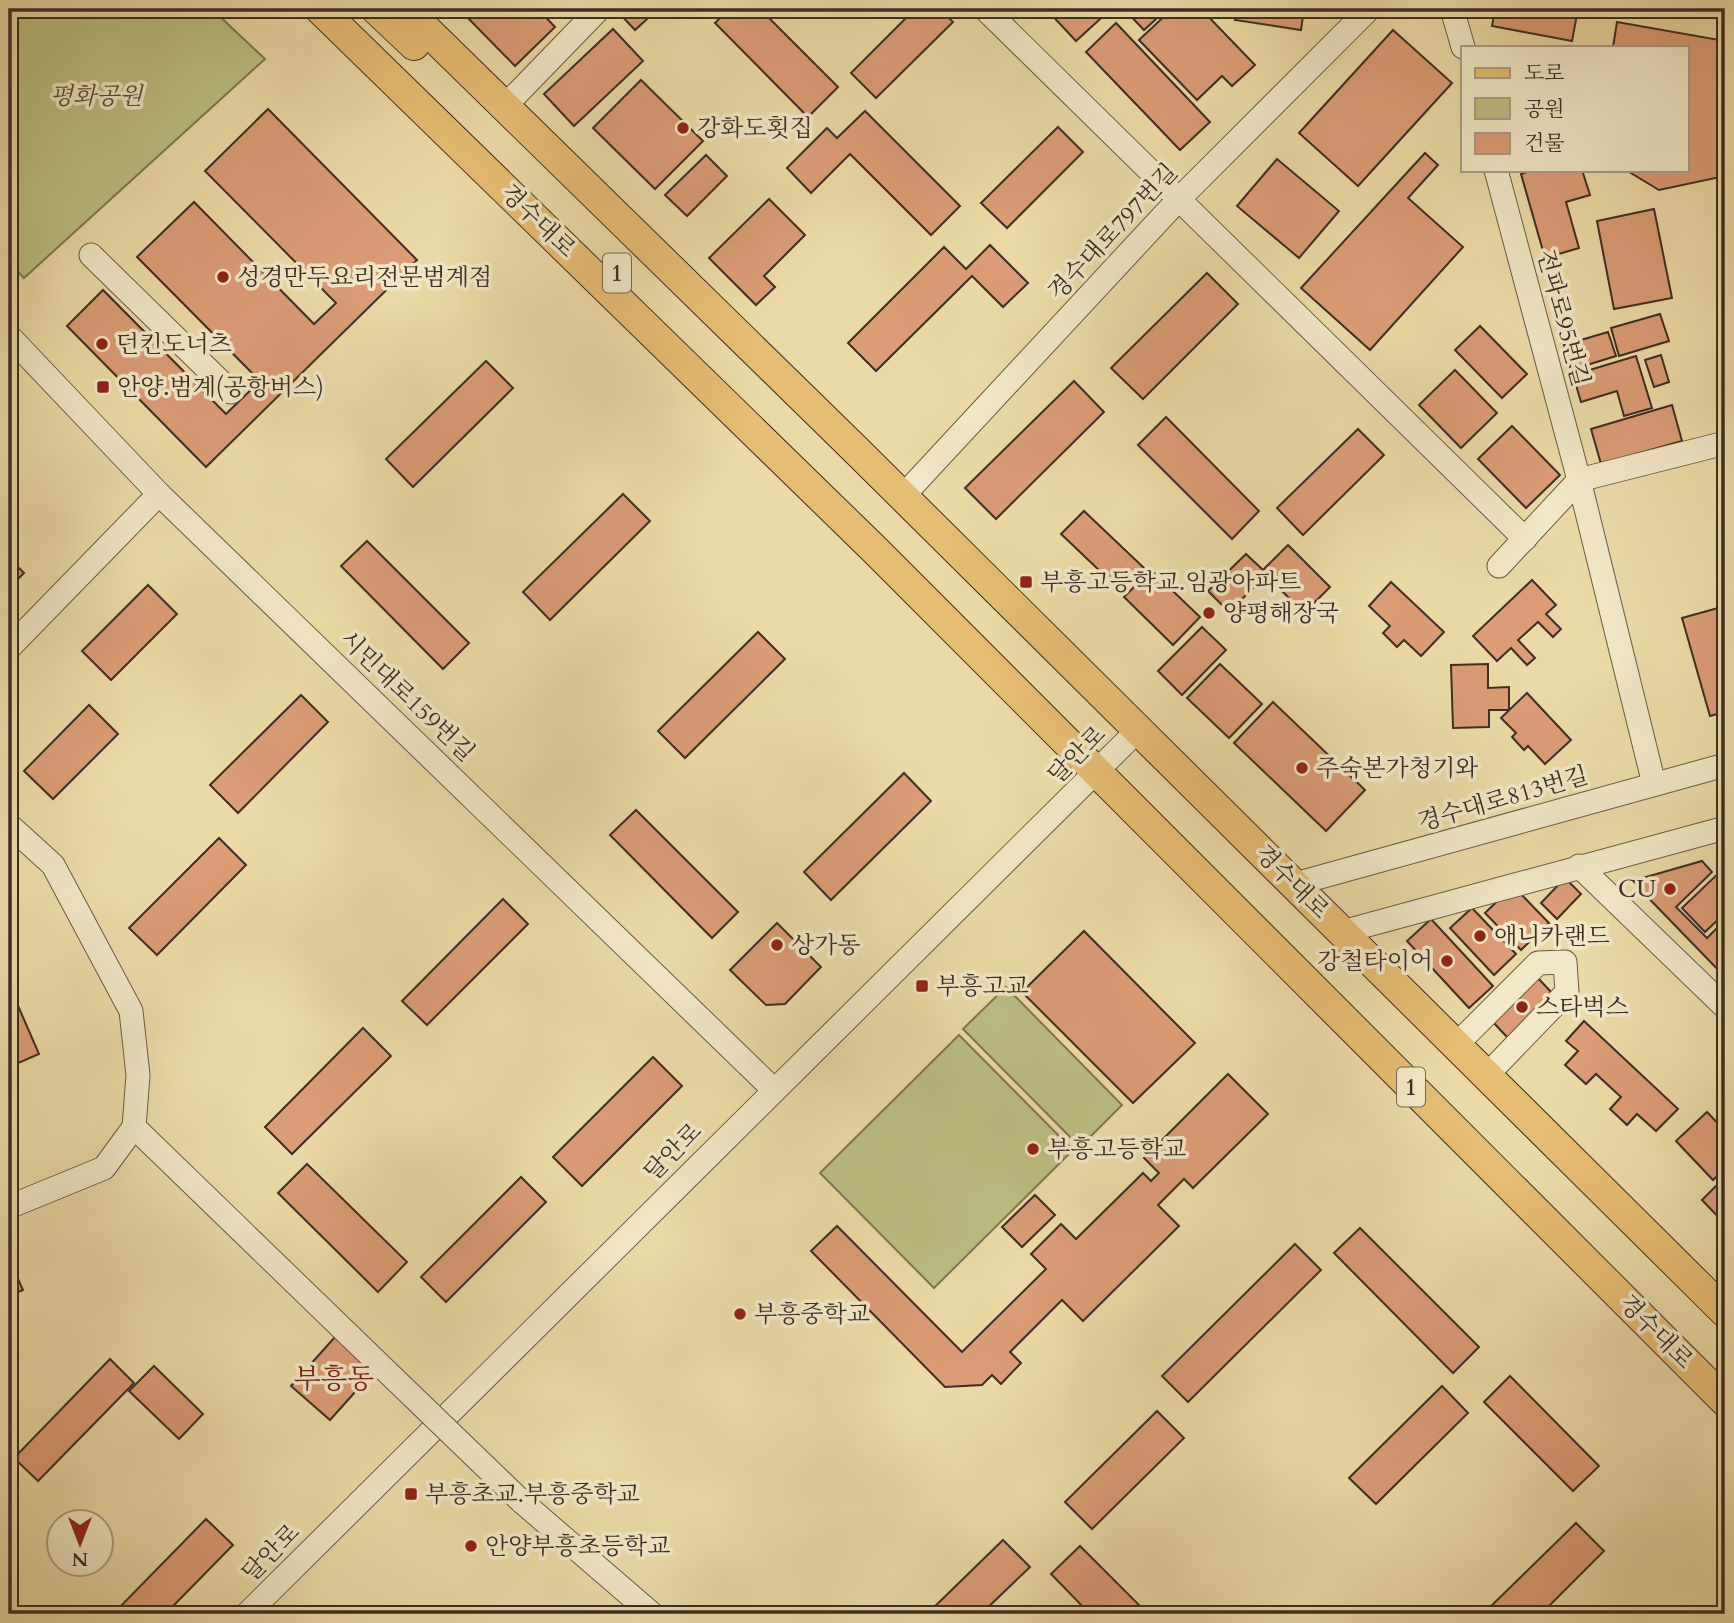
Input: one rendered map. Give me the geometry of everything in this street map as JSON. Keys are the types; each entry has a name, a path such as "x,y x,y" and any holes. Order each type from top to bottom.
{"main road":[{"name":"경수대로","path":"320,9 876,550 1725,1401"},
{"name":"경수대로","path":"345,9 651,306 876,550"},
{"name":"경수대로","path":"376,9 666,288 858,452"},
{"name":"경수대로","path":"405,9 903,496 1725,1312"}],"street":[{"path":"505,106 599,9"},
{"path":"985,9 1525,539"},
{"name":"경수대로797번길","path":"903,496 1178,200 1369,9"},
{"path":"1452,9 1463,46"},
{"name":"전파로95번길","path":"1497,172 1579,480 1654,784"},
{"path":"91,254 231,392"},
{"name":"시민대로159번길","path":"9,337 159,494 773,1089"},
{"path":"1499,566 1579,480 1725,443"},
{"path":"9,648 159,494"},
{"name":"달안로","path":"247,1614 773,1089 1138,730"},
{"name":"경수대로813번길","path":"1295,884 1725,765"},
{"path":"9,825 53,865 131,1011 138,1075 134,1126 104,1168 9,1207"},
{"path":"1342,932 1725,828"},
{"path":"1579,866 1725,1007"},
{"path":"1456,1045 1538,963 1565,962 1567,992 1486,1076"},
{"path":"134,1126 521,1501 652,1614"}],"green space":[{"name":"평화공원","path":"9,9 212,9 265,59 24,278 9,263"},
{"path":"1006,987 1122,1105 1080,1147 963,1029"},
{"path":"959,1035 1073,1150 934,1288 820,1173"}],"building":[{"path":"459,9 538,9 555,27 515,66"},
{"path":"622,9 658,9 635,30 618,12"},
{"path":"729,9 760,9 838,87 808,117 715,23"},
{"path":"915,9 939,9 953,22 876,98 851,73"},
{"path":"1046,9 1111,9 1076,41"},
{"path":"1124,9 1167,9 1144,30"},
{"path":"1172,9 1201,9 1255,65 1232,86 1222,76 1197,100 1139,40"},
{"path":"1237,9 1304,9 1301,30 1235,20"},
{"path":"1495,9 1578,9 1572,41 1492,26"},
{"path":"1617,22 1725,41 1725,176 1659,190 1629,172 1688,172 1688,46 1613,46"},
{"path":"1116,23 1210,122 1180,150 1086,52"},
{"path":"613,29 643,61 574,126 544,94"},
{"path":"1393,30 1452,83 1358,186 1299,133"},
{"path":"641,80 703,141 655,189 593,128"},
{"path":"268,109 417,260 206,467 67,326 103,290 226,414 260,381 137,257 194,202 314,324 336,303 205,171"},
{"path":"865,111 960,206 931,235 850,154 811,193 787,168 827,128 837,138"},
{"path":"1058,127 1083,152 1007,228 981,203"},
{"path":"1425,153 1438,165 1408,198 1463,247 1370,350 1301,288"},
{"path":"706,155 727,176 687,216 665,195"},
{"path":"1277,159 1339,211 1299,258 1237,206"},
{"path":"1583,172 1590,195 1566,202 1579,248 1545,258 1521,174"},
{"path":"769,199 805,235 764,276 775,287 756,305 709,258"},
{"path":"1654,209 1672,298 1614,309 1597,221"},
{"path":"990,245 1028,283 1003,307 972,276 876,371 848,343 944,247 966,269"},
{"path":"1207,273 1238,304 1143,399 1111,368"},
{"path":"1660,314 1669,341 1619,356 1611,328"},
{"path":"1480,326 1527,374 1502,398 1455,350"},
{"path":"1608,332 1616,356 1571,370 1564,345"},
{"path":"1661,355 1669,382 1654,387 1645,360"},
{"path":"1636,356 1652,408 1624,416 1617,391 1581,402 1573,375"},
{"path":"486,361 513,388 413,487 386,459"},
{"path":"1455,370 1497,413 1461,448 1419,405"},
{"path":"1725,370 1725,401 1717,372"},
{"path":"1074,381 1104,412 996,519 965,488"},
{"path":"1672,405 1682,441 1601,464 1591,429"},
{"path":"1166,417 1259,511 1232,539 1138,445"},
{"path":"1512,426 1560,475 1526,508 1478,459"},
{"path":"1358,429 1384,455 1303,535 1277,508"},
{"path":"623,494 650,521 550,620 523,592"},
{"path":"1084,511 1144,568 1121,591 1061,534"},
{"path":"367,541 469,643 443,669 341,566"},
{"path":"1288,545 1330,587 1304,613 1266,575 1229,612 1208,591 1246,554 1263,570"},
{"path":"9,558 24,573 9,588"},
{"path":"1151,570 1200,617 1173,645 1124,597"},
{"path":"1532,580 1556,605 1546,614 1561,629 1553,637 1538,622 1518,640 1535,658 1527,665 1511,648 1497,661 1473,636"},
{"path":"1391,582 1444,632 1421,656 1404,640 1397,647 1383,633 1390,626 1369,606"},
{"path":"148,585 177,614 111,680 82,651"},
{"path":"1725,606 1725,712 1710,716 1682,618"},
{"path":"1202,627 1226,650 1182,695 1158,671"},
{"path":"758,632 785,659 685,758 658,731"},
{"path":"1220,664 1262,704 1229,738 1187,698"},
{"path":"1488,664 1488,688 1509,687 1509,710 1489,710 1489,727 1453,728 1451,665"},
{"path":"1527,693 1571,740 1545,764 1528,746 1524,750 1512,737 1516,733 1501,718"},
{"path":"301,695 328,722 238,813 210,785"},
{"path":"1273,702 1365,790 1326,831 1234,743"},
{"path":"89,705 118,734 53,799 24,771"},
{"path":"904,773 931,801 831,900 804,872"},
{"path":"636,810 738,912 712,938 610,835"},
{"path":"219,838 246,865 157,955 129,928"},
{"path":"1702,861 1712,872 1676,907 1707,938 1723,922 1725,977 1632,881"},
{"path":"1725,867 1725,919 1722,916 1705,932 1682,908"},
{"path":"1565,878 1581,894 1557,919 1541,903"},
{"path":"1513,886 1549,923 1521,950 1485,913"},
{"path":"503,899 528,924 427,1025 402,1001"},
{"path":"1472,908 1516,954 1494,975 1450,928"},
{"path":"1431,919 1493,986 1469,1008 1407,941"},
{"name":"상가동","path":"777,923 821,967 785,1004 766,1005 730,970"},
{"path":"1084,931 1195,1043 1133,1103 1022,992"},
{"name":"스타벅스","path":"1535,975 1554,995 1508,1038 1490,1019"},
{"path":"9,985 39,1054 9,1067"},
{"path":"1584,1021 1678,1109 1656,1131 1637,1114 1627,1125 1610,1109 1621,1097 1596,1074 1586,1084 1565,1065 1578,1051 1566,1041"},
{"path":"363,1028 391,1056 292,1154 265,1127"},
{"path":"653,1057 682,1086 582,1186 553,1157"},
{"path":"1228,1074 1268,1114 1193,1188 1184,1179 1158,1205 1179,1226 1083,1321 1062,1300 1010,1352 1021,1363 1001,1384 992,1375 982,1385 945,1387 811,1251 837,1226 962,1352 1046,1269 1031,1254 1061,1224 1076,1239 1143,1173 1151,1181 1159,1173 1144,1158"},
{"path":"1707,1112 1725,1131 1725,1169 1713,1180 1676,1141"},
{"path":"307,1164 407,1262 378,1292 278,1193"},
{"path":"521,1177 546,1202 446,1302 421,1277"},
{"path":"1725,1177 1725,1224 1702,1200"},
{"path":"1035,1195 1055,1215 1022,1247 1002,1227"},
{"path":"1360,1228 1479,1347 1453,1373 1334,1253"},
{"path":"1295,1244 1321,1270 1188,1402 1162,1376"},
{"path":"9,1259 23,1290 9,1296"},
{"path":"335,1337 373,1372 330,1420 291,1386"},
{"path":"110,1359 134,1383 38,1481 14,1458"},
{"path":"154,1366 203,1414 179,1439 129,1391"},
{"path":"1510,1376 1599,1466 1573,1491 1484,1402"},
{"path":"1442,1386 1468,1413 1376,1504 1349,1478"},
{"path":"1157,1411 1184,1438 1092,1529 1065,1502"},
{"path":"206,1519 233,1545 165,1614 113,1614"},
{"path":"1576,1523 1604,1551 1541,1614 1489,1614 1486,1611"},
{"path":"1003,1540 1030,1567 981,1614 927,1614"},
{"path":"1080,1546 1148,1614 1090,1614 1051,1574"}],"place":[{"name":"강화도횟집","path":"683,128"},
{"name":"성경만두요리전문범계점","path":"223,277"},
{"name":"던킨도너츠","path":"102,344"},
{"name":"안양.범계(공항버스)","path":"103,387"},
{"name":"부흥고등학교.임광아파트","path":"1026,582"},
{"name":"양평해장국","path":"1209,613"},
{"name":"주숙본가청기와","path":"1302,768"},
{"name":"CU","path":"1670,889"},
{"name":"애니카랜드","path":"1480,936"},
{"name":"상가동","path":"777,945"},
{"name":"강철타이어","path":"1447,961"},
{"name":"부흥고교","path":"922,986"},
{"name":"스타벅스","path":"1522,1007"},
{"name":"부흥고등학교","path":"1033,1149"},
{"name":"부흥중학교","path":"740,1314"},
{"name":"부흥초교.부흥중학교","path":"411,1494"},
{"name":"안양부흥초등학교","path":"471,1546"}],"district":[{"name":"부흥동","path":"334,1379"}]}
